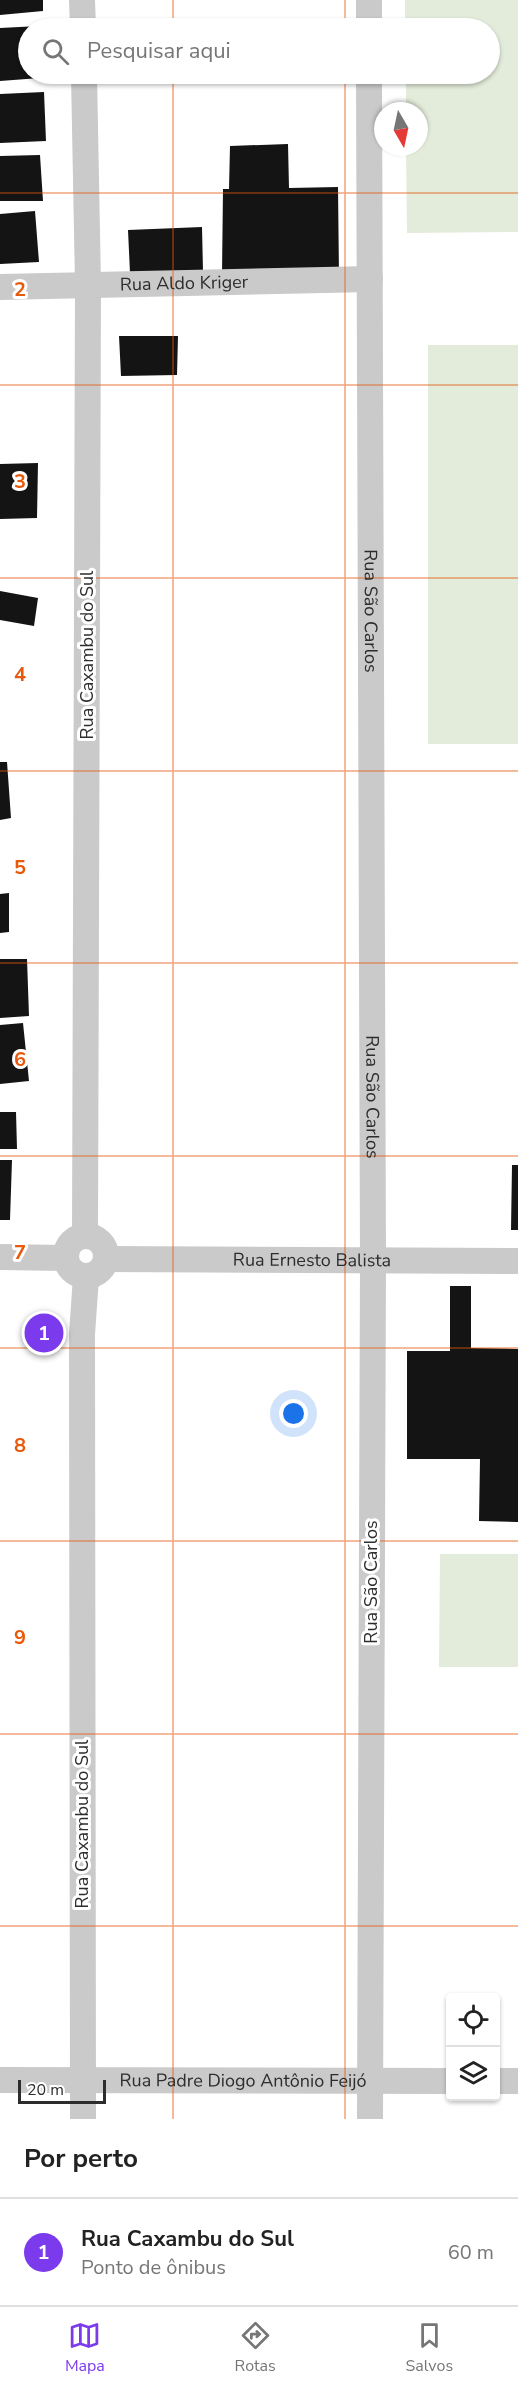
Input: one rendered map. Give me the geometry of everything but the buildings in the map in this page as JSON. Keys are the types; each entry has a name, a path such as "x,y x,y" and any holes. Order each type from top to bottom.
{"street":[{"path":"82,0 83,18"},
{"path":"369,0 369,18"},
{"name":"Rua Caxambu do Sul","path":"84,84 88,285 85,1236"},
{"name":"Rua São Carlos","path":"369,84 373,1260 370,2119"},
{"name":"Rua Aldo Kriger","path":"0,287 370,279"},
{"path":"85,1236 92,1237 103,1245 106,1259 101,1270 86,1277 72,1271 65,1258 68,1245 73,1240 85,1236"},
{"path":"0,1257 65,1258"},
{"name":"Rua Ernesto Balista","path":"106,1259 518,1261"},
{"name":"Rua Caxambu do Sul","path":"84,2119 82,1334 86,1277"},
{"name":"Rua Padre Diogo Antônio Feijó","path":"0,2080 446,2081"},
{"path":"500,2081 518,2081"}],"green space":[{"path":"405,0 518,0 518,232 407,233 406,156 428,156 428,102 406,102 406,84 500,84 500,18 405,18"},
{"path":"428,345 518,345 518,744 428,744"},
{"path":"440,1554 518,1554 518,1667 439,1667"}],"place":[{"name":"Rua Caxambu do Sul","path":"44,1333"}]}
